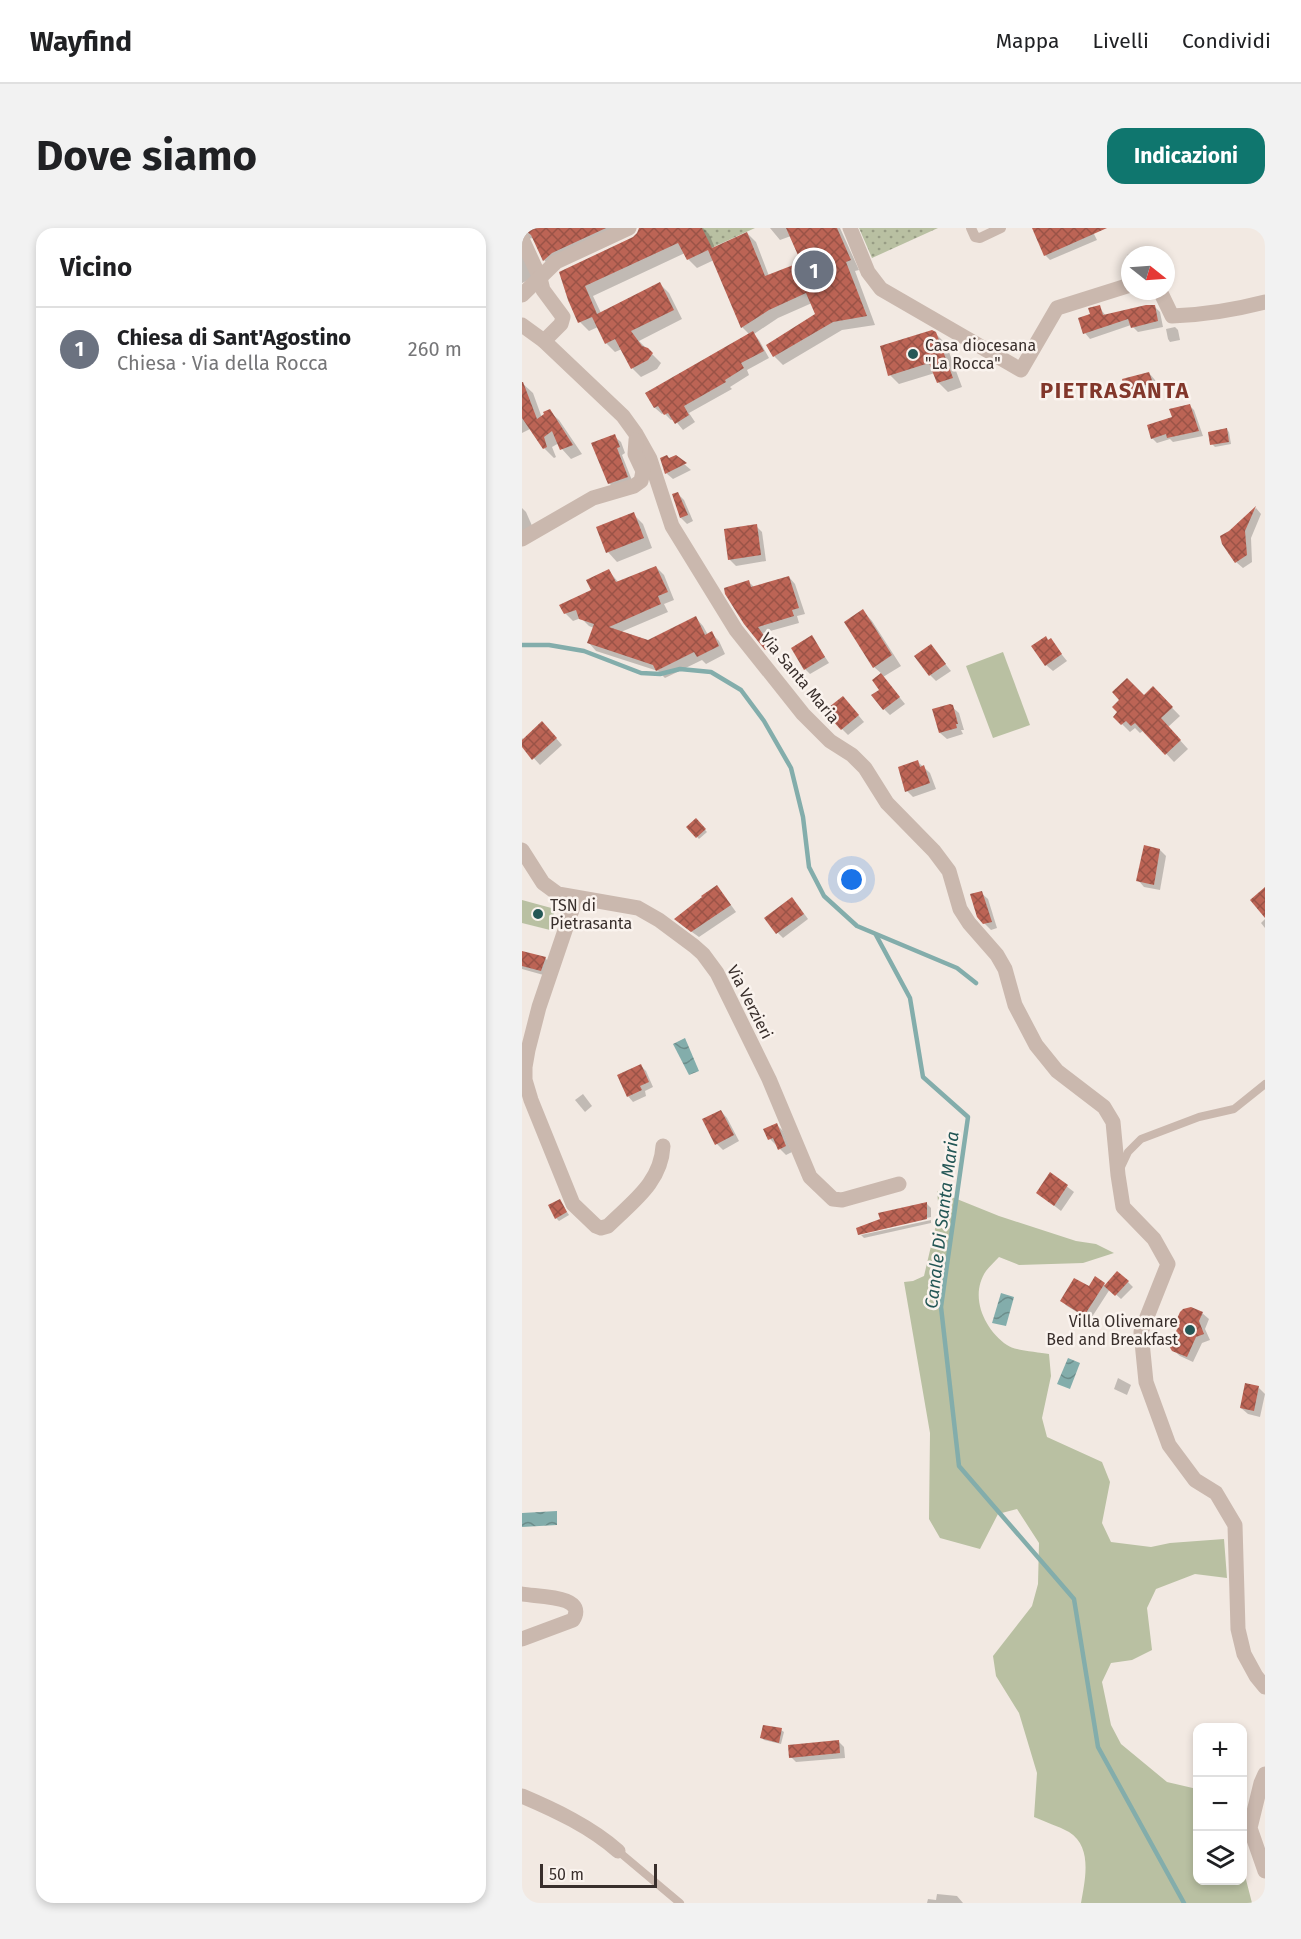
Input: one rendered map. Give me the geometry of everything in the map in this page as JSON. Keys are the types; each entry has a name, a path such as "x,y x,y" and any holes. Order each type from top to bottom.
{"street":[{"path":"522,295 556,262 629,228"},
{"path":"850,228 868,272 881,289 1021,370 1057,308 1121,288"},
{"path":"971,228 975,237 980,238 1001,228"},
{"path":"522,239 543,290 563,317 561,324 544,341"},
{"path":"1164,300 1172,316 1238,309 1265,302"},
{"name":"Via Santa Maria","path":"522,325 544,341 622,416 636,434 650,459 672,526 736,630 803,714 830,741 852,755 865,768 887,803 934,851 949,871 960,909 997,955 1005,969 1015,1005 1036,1046 1057,1071 1104,1107 1113,1122 1123,1207 1154,1239 1168,1264 1141,1332 1146,1382 1169,1445 1195,1480 1216,1493 1235,1525 1238,1629 1244,1654 1265,1687"},
{"path":"522,539 593,498 634,486 642,481 643,471 635,454 636,434"},
{"name":"Via Verzieri","path":"522,850 543,883 558,894 638,908 659,920 703,954 717,973 769,1079 810,1177 833,1199 842,1200 899,1184"},
{"path":"576,898 539,1007 528,1050 525,1080 531,1100 573,1204 601,1228 608,1226 648,1187 657,1174 662,1160 663,1146"},
{"path":"522,1594 561,1599 572,1603 576,1607 576,1613 573,1620 522,1640"},
{"path":"1265,1774 1260,1783 1250,1827 1265,1871"},
{"path":"522,1796 546,1806 605,1839 618,1851"}],"lane":[{"path":"1118,1176 1128,1152 1141,1139 1199,1117 1234,1109 1265,1084"},
{"path":"618,1851 680,1903"}],"green space":[{"path":"702,228 755,228 709,249 701,231"},
{"path":"859,228 938,228 872,258"},
{"path":"1003,652 1030,725 993,738 966,666"},
{"name":"TSN di Pietrasanta","path":"522,900 555,909 550,930 522,923"},
{"path":"937,1191 999,1216 1076,1241 1096,1244 1114,1253 1083,1263 1019,1265 999,1257 986,1271 981,1281 979,1301 986,1321 1007,1345 1021,1350 1049,1354 1051,1376 1042,1418 1047,1437 1102,1462 1110,1482 1102,1523 1111,1542 1151,1547 1170,1543 1224,1539 1227,1578 1195,1574 1156,1589 1147,1608 1152,1650 1132,1660 1111,1663 1102,1682 1111,1725 1121,1744 1167,1782 1193,1788 1193,1885 1247,1884 1252,1903 1081,1903 1086,1864 1082,1846 1069,1832 1034,1817 1037,1773 1019,1713 996,1676 993,1656 1032,1606 1038,1584 1039,1543 1017,1509 998,1514 980,1549 940,1538 929,1519 930,1433 904,1282 924,1276 939,1212"}],"water":[{"path":"685,1038 699,1071 689,1075 673,1044"},
{"path":"1001,1293 1014,1297 1006,1326 992,1323"},
{"path":"1068,1358 1080,1363 1070,1389 1057,1384"},
{"path":"557,1511 557,1525 522,1527 522,1513"}],"building":[{"path":"522,228 606,228 552,253 543,261 531,235"},
{"path":"639,228 702,228 712,248 747,232 765,276 801,262 786,228 837,228 851,260 846,262 867,316 833,322 773,357 766,345 815,314 806,293 769,310 741,328 708,250 687,260 678,243 585,286 597,314 660,282 674,310 631,331 642,346 653,353 648,360 631,369 615,339 605,344 592,317 578,323 559,272 633,237"},
{"path":"1032,228 1107,228 1044,256"},
{"path":"1100,305 1103,315 1155,305 1158,321 1131,328 1128,319 1083,334 1078,318 1090,314 1088,308"},
{"name":"Casa diocesana \"La Rocca\"","path":"932,330 936,332 953,378 937,383 929,363 888,376 880,346"},
{"path":"753,331 764,351 741,363 744,368 725,380 726,382 684,406 689,415 675,424 668,413 664,415 658,406 654,408 645,393"},
{"path":"1149,372 1153,383 1125,391 1122,379"},
{"path":"522,382 537,419 544,414 543,412 550,409 573,445 560,450 552,431 544,437 547,447 543,449 522,418"},
{"path":"1190,404 1199,431 1167,438 1166,434 1151,439 1147,425 1172,417 1169,409"},
{"path":"1227,428 1229,442 1210,445 1208,432"},
{"path":"615,434 620,447 617,448 628,477 608,484 591,443"},
{"path":"667,455 669,458 676,455 687,463 665,474 660,458"},
{"path":"678,492 688,515 680,518 672,494"},
{"path":"1256,506 1245,531 1247,555 1235,563 1222,544 1220,536 1229,531"},
{"path":"634,512 644,538 606,553 596,527"},
{"path":"757,524 761,555 728,560 724,529"},
{"path":"656,566 668,592 658,596 661,604 609,627 648,640 696,616 705,635 712,631 719,646 697,657 694,652 656,671 653,665 587,643 594,624 579,619 576,610 564,614 559,605 591,590 586,580 609,569 616,582"},
{"path":"789,576 799,608 792,610 794,616 758,627 771,646 765,650 744,624 725,594 724,588 749,580 751,587"},
{"path":"863,609 892,655 873,668 844,622"},
{"path":"812,635 825,657 804,670 791,648"},
{"path":"1046,636 1048,640 1051,638 1062,654 1045,666 1031,646"},
{"path":"931,644 946,664 929,676 914,656"},
{"path":"881,673 900,697 883,710 871,695 879,690 872,680"},
{"path":"1127,678 1144,695 1153,686 1173,707 1161,718 1181,740 1165,755 1135,723 1131,726 1126,721 1121,725 1113,717 1117,712 1112,707 1119,700 1112,692"},
{"path":"843,696 859,715 841,730 824,711"},
{"path":"953,705 957,728 939,733 932,709"},
{"path":"542,721 557,738 532,760 522,747 522,740"},
{"path":"918,760 920,767 924,765 930,783 905,792 898,767"},
{"path":"696,818 706,829 696,838 686,827"},
{"path":"1144,845 1160,849 1154,885 1136,881"},
{"path":"717,885 731,905 691,932 674,919 701,896"},
{"path":"1265,887 1265,918 1250,900"},
{"path":"982,891 992,922 983,924 977,917 970,894"},
{"path":"792,897 804,914 776,934 764,918"},
{"path":"522,951 546,957 541,971 522,966"},
{"path":"641,1064 649,1082 640,1086 642,1090 627,1097 617,1075"},
{"path":"721,1110 734,1135 715,1145 702,1119"},
{"path":"777,1123 786,1146 778,1150 773,1138 768,1140 763,1129"},
{"path":"1050,1172 1068,1185 1054,1206 1036,1193"},
{"path":"560,1199 567,1212 555,1219 548,1205"},
{"path":"927,1202 927,1219 858,1235 856,1228 880,1219 878,1213"},
{"path":"1117,1271 1129,1281 1115,1296 1104,1286"},
{"path":"1095,1276 1105,1283 1084,1316 1060,1301 1074,1278 1089,1286"},
{"name":"Villa Olivemare Bed and Breakfast","path":"1191,1307 1203,1312 1199,1321 1204,1334 1196,1337 1187,1357 1172,1351 1169,1346 1180,1323 1176,1321 1180,1312"},
{"path":"1245,1383 1259,1386 1254,1411 1240,1408"},
{"path":"763,1725 782,1728 779,1743 760,1738"},
{"path":"839,1740 840,1753 789,1758 788,1745"}],"waterway":[{"path":"522,645 549,645 584,651 641,673 660,674 680,669 711,672 741,690 764,721 791,768 803,817 809,867 824,896 857,926 957,968 976,983"},
{"name":"Canale Di Santa Maria","path":"876,935 910,998 923,1077 968,1117 941,1307 959,1466 1074,1599 1098,1747 1184,1903"}],"place":[{"name":"Chiesa di Sant'Agostino","path":"814,270"},
{"name":"Casa diocesana \"La Rocca\"","path":"913,354"},
{"name":"TSN di Pietrasanta","path":"538,914"},
{"name":"Villa Olivemare Bed and Breakfast","path":"1190,1330"}],"district":[{"name":"PIETRASANTA","path":"1115,390"}]}
